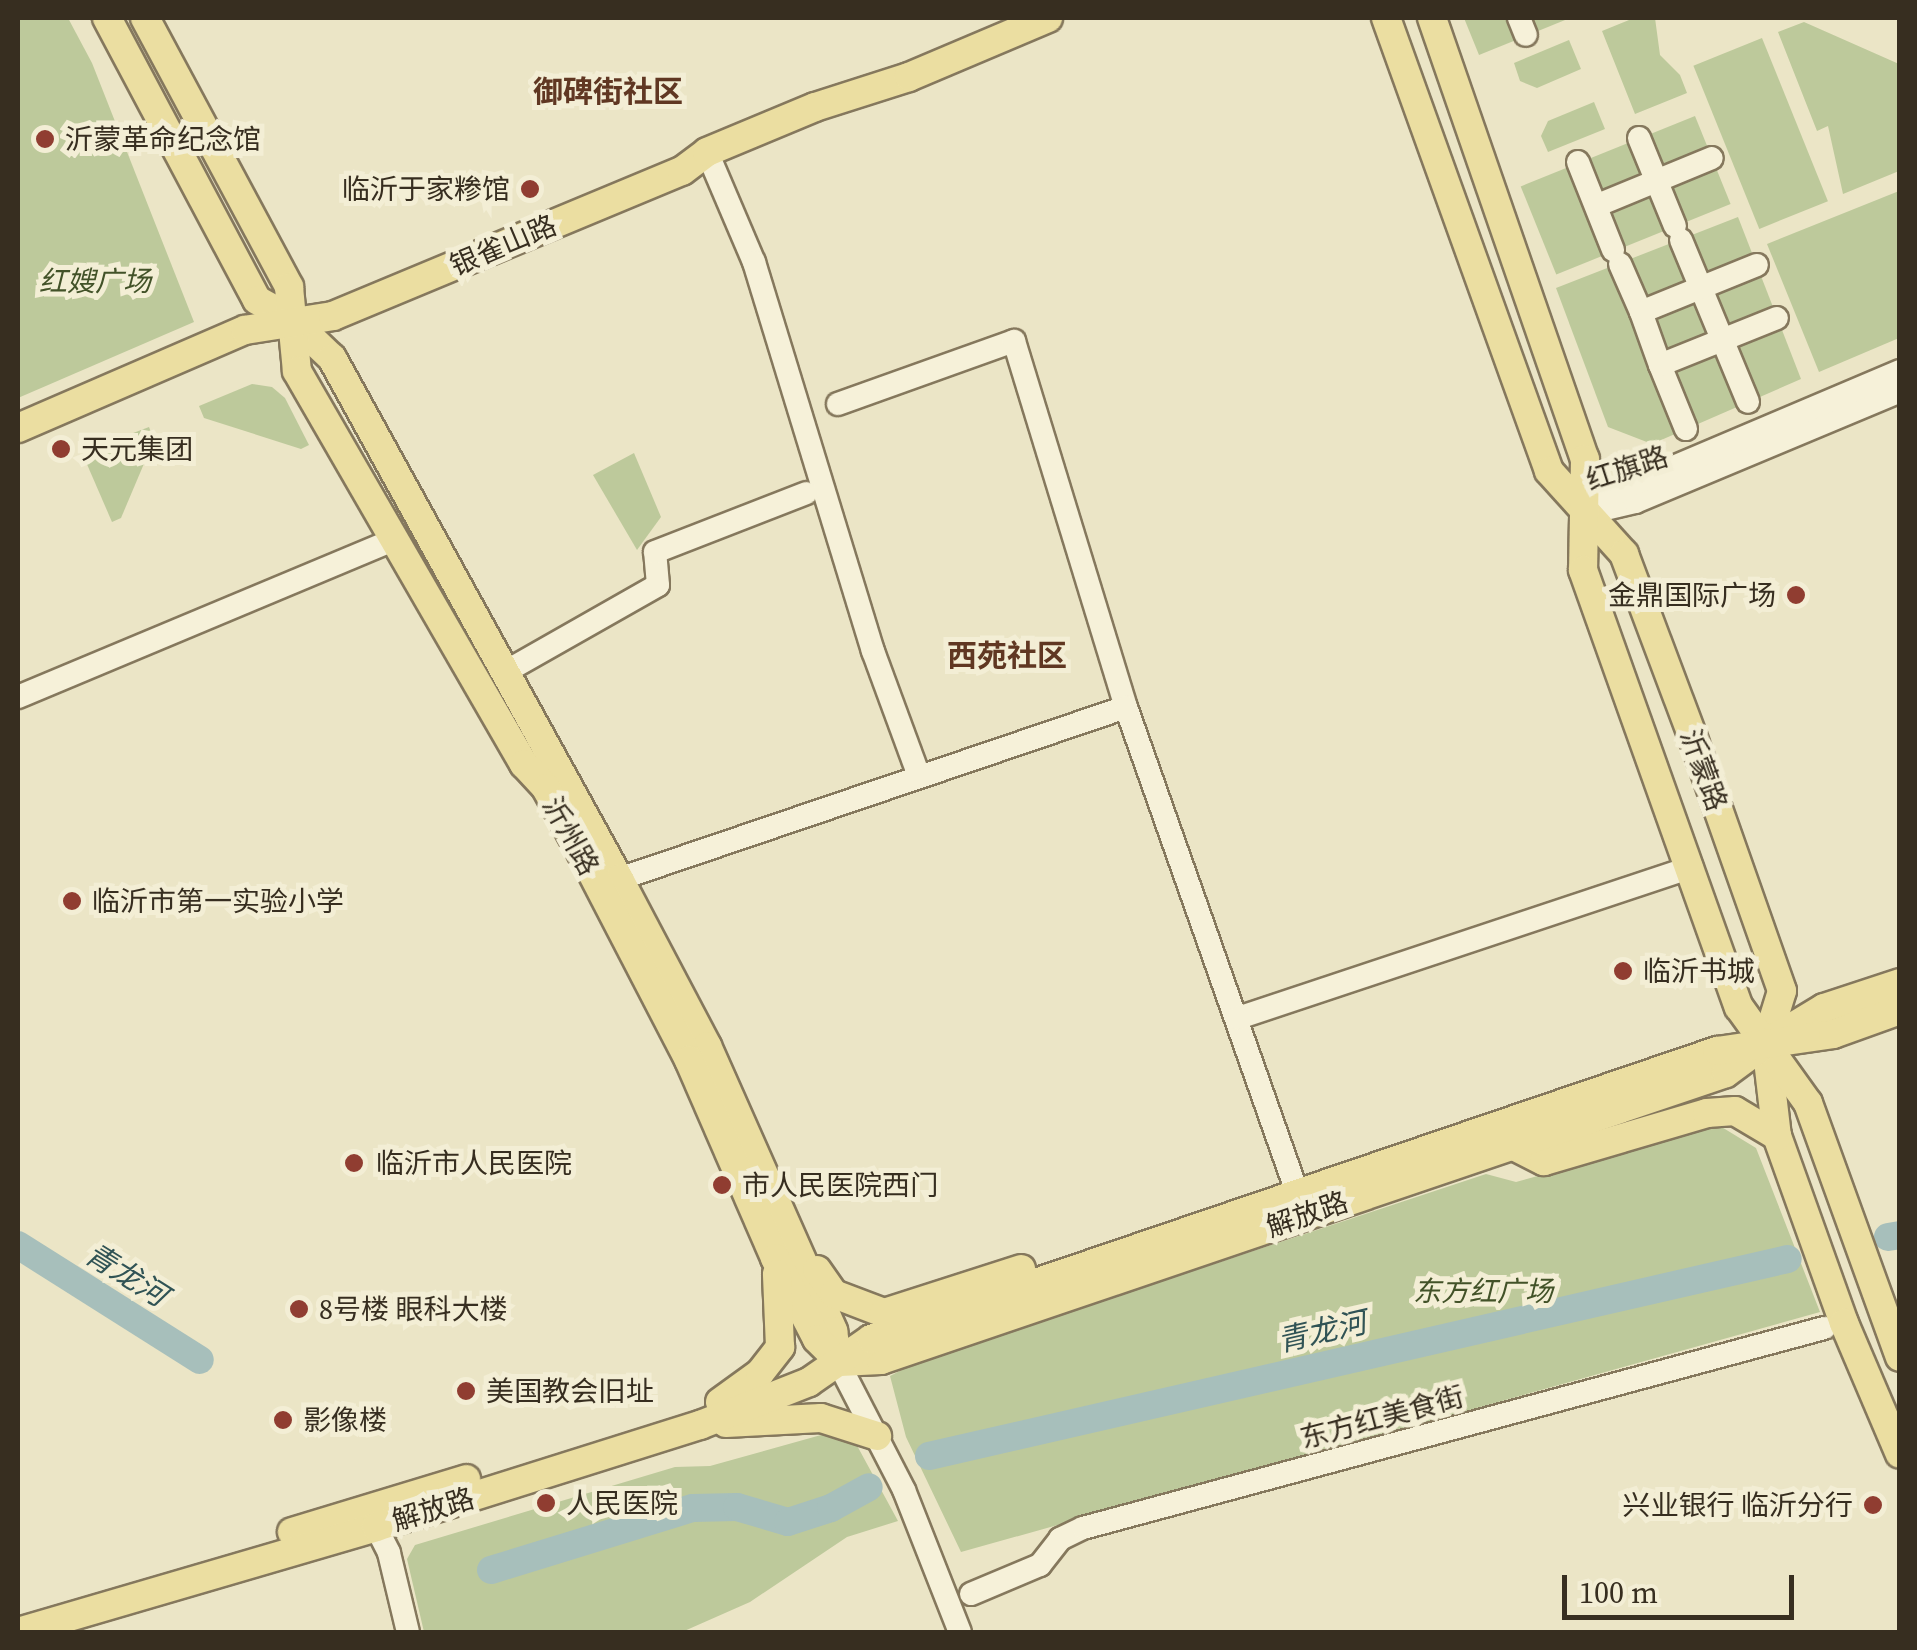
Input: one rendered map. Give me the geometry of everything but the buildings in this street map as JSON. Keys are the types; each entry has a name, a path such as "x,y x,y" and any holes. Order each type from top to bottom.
{"main road":[{"name":"沂州路","path":"108,18 257,300 291,320 332,358 619,879 707,1046 793,1235 833,1332 838,1362"},
{"name":"沂州路","path":"145,18 289,287 297,372 588,865 689,1060 775,1258 816,1339 838,1362"},
{"name":"银雀山路","path":"815,107 903,60 1005,18"},
{"name":"银雀山路","path":"18,428 245,330 333,316 682,171 707,152 815,107 909,77 1048,18"},
{"name":"沂蒙路","path":"1386,18 1549,471 1583,514 1624,554 1782,991 1766,1043 1777,1136 1824,1266 1900,1454"},
{"name":"沂蒙路","path":"1432,18 1586,459 1583,570 1692,868 1738,1007 1808,1103 1900,1357"},
{"name":"银雀山路","path":"18,448 255,346 291,320"},
{"path":"1766,1043 1824,1008 1900,983"},
{"name":"解放路","path":"18,1616 720,1402 804,1370 838,1362 882,1360 1726,1073 1766,1043 1900,994"},
{"name":"解放路","path":"18,1632 376,1527 700,1425 809,1382 870,1340 1718,1051 1832,1034 1900,1010"},
{"path":"1510,1144 1544,1162 1706,1113 1735,1111 1777,1136"},
{"path":"793,1235 834,1294 884,1314 1035,1265 1077,1271"},
{"path":"720,1402 760,1373 780,1348 775,1258"},
{"path":"700,1425 821,1418 883,1447"}],"street":[{"path":"1639,138 1748,402"},
{"path":"707,152 754,262 873,651 920,776"},
{"path":"1598,205 1712,158"},
{"path":"1578,162 1686,429"},
{"path":"1641,312 1757,266"},
{"path":"1660,365 1777,318"},
{"path":"838,404 1014,341 1126,707 1298,1195"},
{"name":"红旗路","path":"1583,514 1628,486 1900,371"},
{"name":"红旗路","path":"1583,514 1635,502 1900,391"},
{"path":"504,672 658,585 655,552 806,493"},
{"path":"18,696 394,540"},
{"path":"619,879 1126,707"},
{"path":"1238,1018 1692,868"},
{"name":"东方红美食街","path":"971,1594 1040,1565 1060,1539 1083,1528 1824,1328"},
{"name":"沂州路","path":"838,1362 904,1490 960,1632"},
{"path":"376,1527 389,1552 408,1632"}],"green space":[{"name":"红嫂广场","path":"18,18 68,18 92,63 194,322 18,398"},
{"path":"1464,18 1570,18 1479,55"},
{"path":"1634,18 1655,18 1660,55 1680,75 1687,93 1635,114 1602,31"},
{"path":"1804,22 1899,64 1899,171 1843,194 1828,126 1817,131 1778,32"},
{"path":"1762,38 1828,201 1759,229 1693,66"},
{"path":"1569,40 1581,69 1537,88 1520,81 1514,63"},
{"path":"1594,102 1605,129 1548,152 1541,136 1548,121"},
{"path":"1695,116 1731,204 1556,275 1521,186"},
{"path":"1899,191 1899,338 1819,372 1767,244"},
{"path":"1738,217 1801,379 1652,444 1608,427 1556,288"},
{"path":"252,384 272,387 285,398 309,445 301,449 204,418 199,406"},
{"path":"149,427 154,440 121,518 112,522 86,462 91,449"},
{"path":"634,453 661,517 637,550 593,475"},
{"name":"东方红广场","path":"1720,1126 1756,1148 1820,1312 961,1552 906,1437 890,1376 915,1363 1486,1174 1516,1182"},
{"path":"821,1435 854,1440 898,1521 847,1537 750,1602 682,1632 424,1632 407,1559 415,1545 675,1467 710,1466"}],"waterway":[{"name":"青龙河","path":"1888,1237 1900,1235"},
{"name":"青龙河","path":"18,1245 200,1360"},
{"name":"青龙河","path":"929,1456 1788,1259"},
{"name":"青龙河","path":"491,1570 693,1508 737,1507 788,1522 831,1508 869,1487"}],"place":[{"name":"沂蒙革命纪念馆","path":"45,139"},
{"name":"临沂于家糁馆","path":"530,189"},
{"name":"天元集团","path":"61,449"},
{"name":"金鼎国际广场","path":"1796,595"},
{"name":"临沂市第一实验小学","path":"72,901"},
{"name":"临沂书城","path":"1623,971"},
{"name":"临沂市人民医院","path":"354,1163"},
{"name":"市人民医院西门","path":"722,1185"},
{"name":"8号楼 眼科大楼","path":"299,1309"},
{"name":"美国教会旧址","path":"466,1391"},
{"name":"影像楼","path":"283,1420"},
{"name":"人民医院","path":"546,1503"},
{"name":"兴业银行 临沂分行","path":"1873,1505"}],"district":[{"name":"御碑街社区","path":"608,92"},
{"name":"西苑社区","path":"1007,656"}]}
